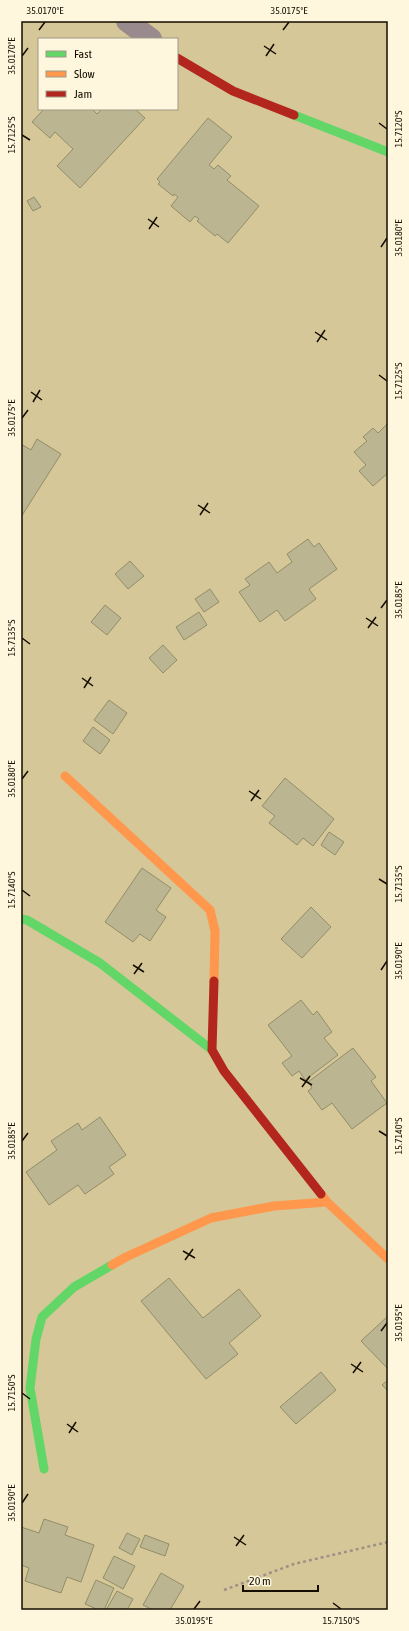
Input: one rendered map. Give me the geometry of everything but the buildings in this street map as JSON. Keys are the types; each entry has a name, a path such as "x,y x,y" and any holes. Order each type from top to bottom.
{"street":[{"path":"127,21 150,38"},
{"path":"178,59 194,70 233,91 388,152"},
{"path":"65,776 210,910 215,931 212,1050"},
{"path":"21,920 27,920 100,963 212,1050 224,1071 328,1202 388,1259"},
{"path":"44,1469 30,1388 36,1338 42,1317 74,1287 126,1257 211,1218 274,1206 328,1202"}],"path":[{"path":"224,1590 294,1564 388,1542"}],"traffic: fast":[{"path":"294,115 388,152"},
{"path":"21,919 27,920 100,963 212,1050"},
{"path":"44,1469 30,1388 36,1339 42,1317 74,1287 112,1265"}],"traffic: slow":[{"path":"65,776 210,910 215,931 214,981"},
{"path":"321,1194 327,1202 388,1259"},
{"path":"112,1265 126,1257 211,1218 274,1206 327,1202"}],"traffic: jam":[{"path":"178,59 233,91 294,115"},
{"path":"214,981 212,1050 224,1071 321,1194"}]}
